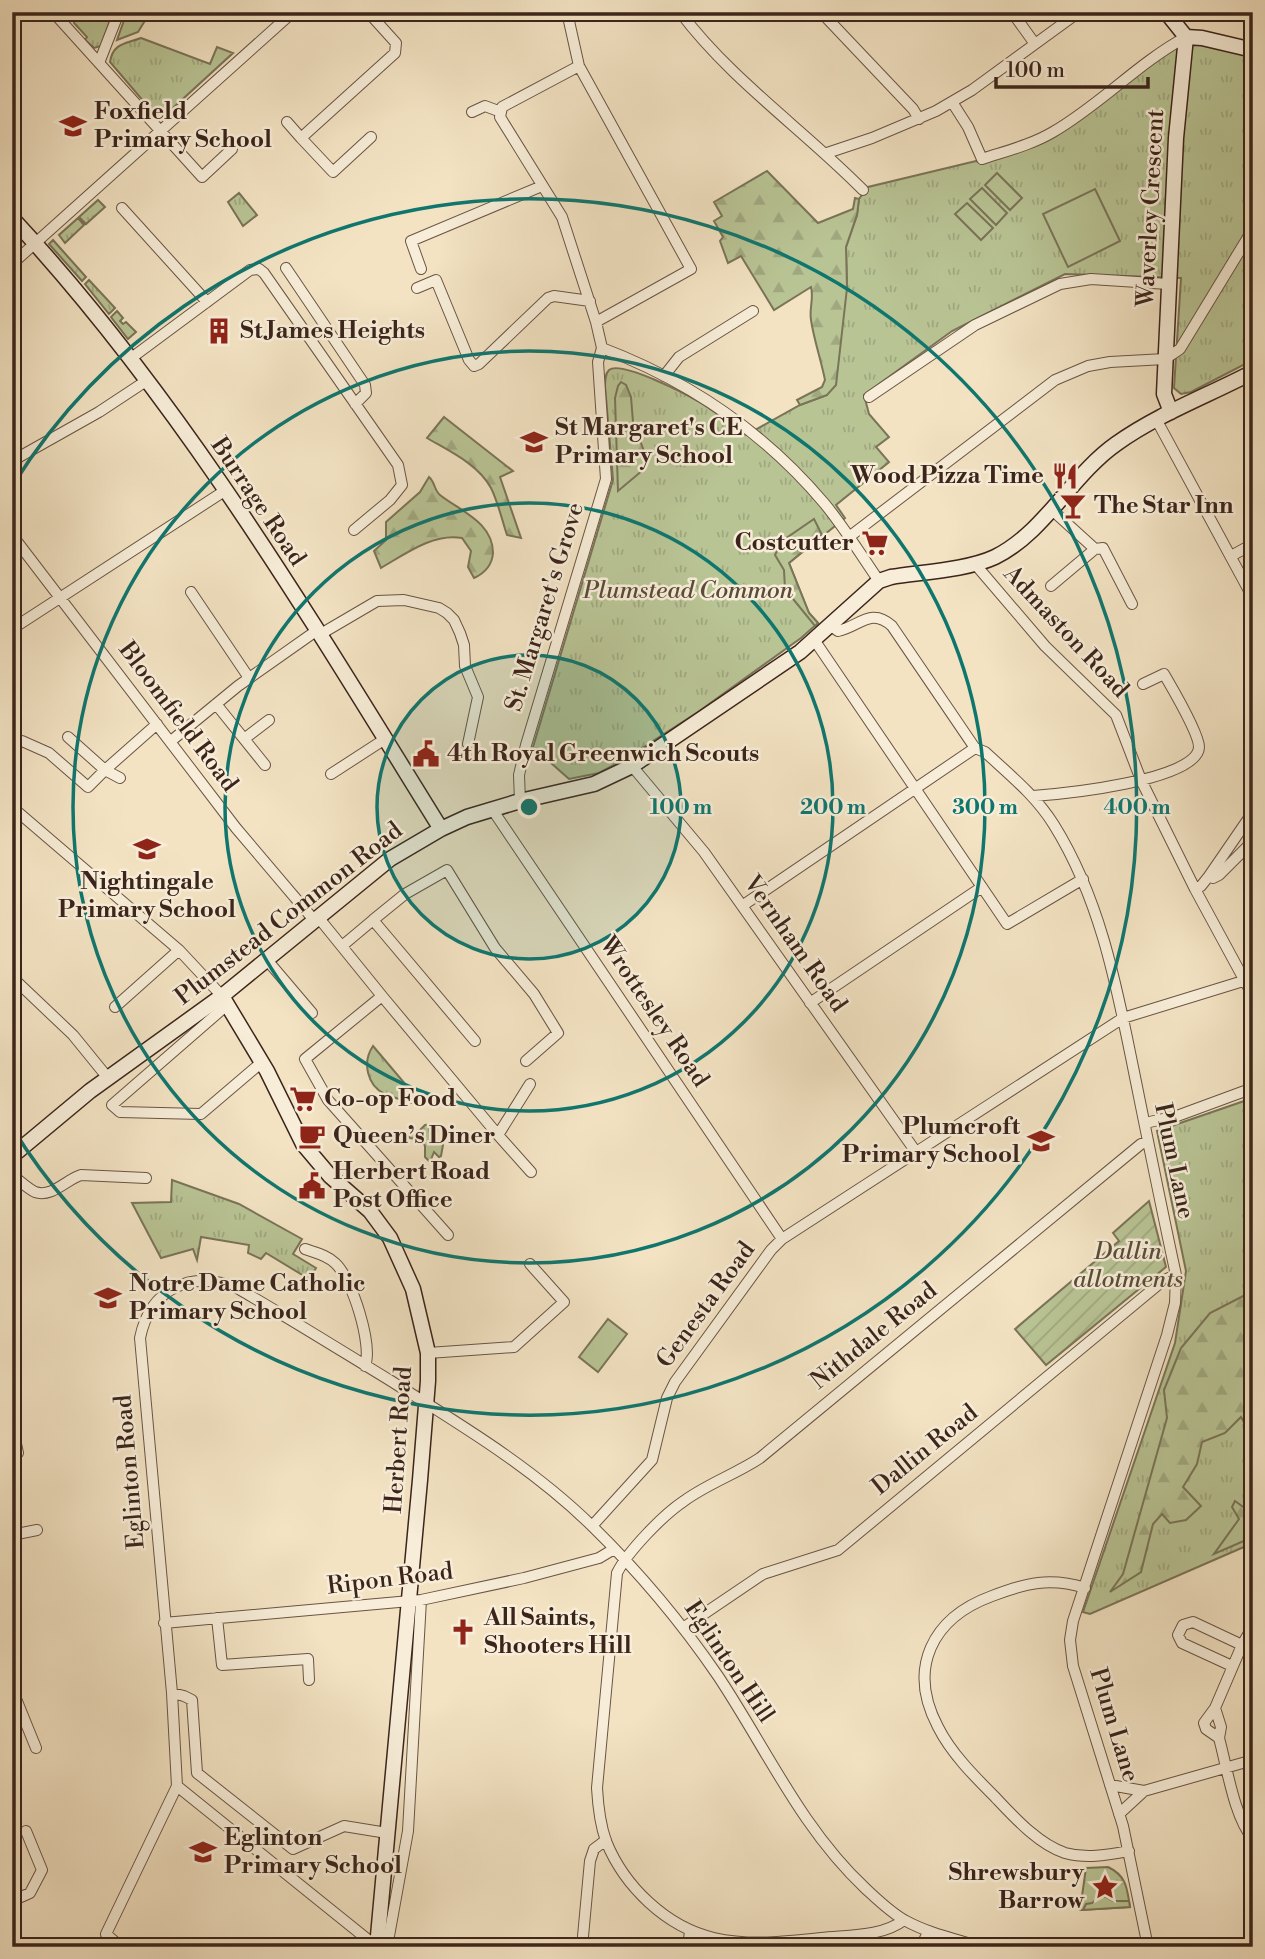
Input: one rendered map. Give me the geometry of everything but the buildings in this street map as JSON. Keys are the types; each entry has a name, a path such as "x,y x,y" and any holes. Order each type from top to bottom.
{"street":[{"path":"53,12 202,177 232,149"},
{"path":"99,63 119,12"},
{"path":"12,264 293,12"},
{"path":"301,138 395,53 396,43 368,12"},
{"path":"567,12 579,66 691,269 596,322"},
{"path":"680,12 718,54 827,153 863,190"},
{"path":"821,12 919,119"},
{"path":"1012,12 1035,44"},
{"path":"827,153 919,119 953,102 1079,12"},
{"path":"1166,12 1186,37"},
{"path":"953,102 982,159 1032,143 1055,131 1151,59 1186,37 1253,50"},
{"name":"Waverley Crescent","path":"1171,412 1164,394 1168,284 1176,138 1186,37"},
{"path":"472,112 485,106 501,112 502,107 579,66"},
{"name":"St. Margaret's Grove","path":"501,112 500,117 562,217 590,301 602,348 598,362 606,479 526,745 519,775 520,801"},
{"path":"287,122 333,172 371,137"},
{"path":"421,269 411,241 542,186"},
{"path":"122,208 207,302"},
{"name":"Burrage Road","path":"12,218 98,315 226,489 441,829"},
{"path":"849,537 1055,380 1088,366 1165,359 1180,349 1253,229"},
{"path":"286,268 365,385 366,393 355,404"},
{"path":"130,359 250,270 259,269 398,466 402,485 354,530"},
{"path":"869,397 975,325 1060,284 1091,279 1168,284"},
{"path":"417,288 436,280 469,360 474,366 479,365 548,299 554,296 590,301"},
{"path":"664,376 678,357 753,312"},
{"path":"602,348 703,396 756,434 825,504 879,581"},
{"name":"Plumstead Common Road","path":"12,1156 108,1077 224,1001 267,960 390,859 441,829 492,809 594,784 632,766 815,641 879,581 975,564 997,556 1051,509 1101,456 1156,419 1253,372"},
{"path":"12,461 99,412 146,381"},
{"path":"1156,419 1253,598"},
{"path":"12,629 226,489"},
{"path":"1051,509 1095,549"},
{"name":"Bloomfield Road","path":"12,535 236,828 342,946 531,1172"},
{"path":"1231,556 1253,544"},
{"path":"1051,586 1095,549 1103,548 1132,604"},
{"name":"Admaston Road","path":"975,564 1045,646 1116,715 1141,780 1195,889 1249,979 1253,996"},
{"path":"191,592 249,678"},
{"path":"171,741 249,678 318,633 377,601 404,600 447,613 460,633 464,645 465,666 478,697 468,744"},
{"name":"Plum Lane","path":"831,626 838,631 869,618 884,619 897,633 975,748 985,752 1033,796 1054,825 1083,879 1103,933 1176,1275 1175,1303 1167,1335 1071,1629 1071,1654 1129,1851 1148,1947"},
{"path":"815,641 1007,924 1083,879"},
{"path":"1033,796 1061,794 1141,780 1187,764 1195,758 1199,744 1164,674 1143,684"},
{"path":"216,704 265,765"},
{"path":"244,739 269,720"},
{"path":"22,741 49,753 88,787 157,724"},
{"path":"68,737 105,770 120,778"},
{"path":"331,774 385,739"},
{"path":"742,906 975,748"},
{"name":"Vernham Road","path":"632,766 704,852 916,1152"},
{"path":"12,807 179,950 224,1001 214,1017 112,1105 120,1112 201,1114 262,1062"},
{"name":"Wrottesley Road","path":"492,809 782,1239"},
{"path":"1195,889 1209,876 1253,812"},
{"path":"1209,876 1213,878 1219,875 1253,841"},
{"path":"342,946 405,894 447,870 495,948 534,994 558,1033 526,1061"},
{"path":"810,1003 982,887"},
{"path":"373,920 475,1041"},
{"path":"116,1007 179,950"},
{"path":"267,960 312,1013"},
{"path":"12,977 73,1035 108,1077"},
{"name":"Genesta Road","path":"592,1526 652,1460 667,1398 675,1382 771,1250 782,1239 1123,1018 1249,979"},
{"path":"382,996 305,1059 328,1100 448,1235"},
{"name":"Herbert Road","path":"224,1001 262,1062 296,1133 314,1159 370,1211 390,1238 413,1289 428,1353 415,1600 408,1831 387,1947"},
{"path":"498,1135 530,1084"},
{"path":"1145,1123 1177,1116 1253,1088"},
{"name":"Nithdale Road","path":"624,1559 685,1500 760,1458 1141,1144 1148,1142"},
{"path":"12,1175 37,1193 51,1192 71,1178 81,1175 146,1178"},
{"path":"305,1250 325,1256 336,1264 346,1277 356,1302 369,1357 365,1366"},
{"path":"428,1353 514,1347 564,1302 530,1264"},
{"name":"Dallin Road","path":"683,1628 763,1574 838,1550 1164,1280 1176,1275"},
{"name":"Eglinton Road","path":"121,1947 106,1934 177,1786 172,1693 140,1350 143,1325 154,1305 163,1295 183,1284 208,1280 224,1283 247,1294 427,1402"},
{"name":"Eglinton Hill","path":"427,1402 544,1484 592,1526 624,1559 683,1628 738,1708 818,1838 857,1881 904,1920 928,1932 981,1947"},
{"path":"12,1535 37,1530"},
{"name":"Ripon Road","path":"164,1623 415,1600 524,1578 599,1559 614,1549"},
{"path":"624,1559 617,1573 597,1788 598,1813 606,1840 634,1886 653,1906 690,1931 727,1941 774,1943 884,1930 904,1920"},
{"path":"1085,1588 1059,1581 1039,1582 1011,1589 964,1609 943,1627 931,1645 926,1660 925,1692 938,1728 951,1748 1009,1812 1047,1844 1064,1852 1087,1857 1129,1851"},
{"name":"Herbert Road","path":"377,1947 387,1833 415,1600"},
{"path":"216,1618 222,1665 308,1659 309,1680"},
{"path":"1232,1666 1182,1643 1178,1635 1183,1625 1193,1622 1242,1644"},
{"path":"1253,1626 1242,1644 1215,1708 1221,1727 1219,1738 1240,1816 1253,1839"},
{"path":"12,1689 36,1748"},
{"path":"172,1693 192,1700 197,1773 293,1849 344,1826 387,1833"},
{"path":"1110,1785 1144,1791 1253,1760"},
{"path":"177,1786 377,1947"},
{"path":"1119,1814 1144,1791"},
{"path":"12,1901 30,1893 42,1870 26,1831"},
{"path":"582,1947 590,1861 594,1849 606,1840"},
{"path":"688,1947 690,1931"},
{"path":"921,1947 928,1932"}],"green space":[{"path":"75,12 113,12 101,46 94,48 85,40 87,37 74,23"},
{"path":"127,12 146,19 138,32 117,40"},
{"path":"141,38 210,64 217,47 233,53 162,118 156,116 110,62 117,48"},
{"name":"Plumstead Common","path":"1193,43 1253,56 1253,360 1191,392 1181,394 1174,388 1181,278 1065,274 952,331 864,395 869,414 889,437 876,447 889,462 836,505 845,518 789,563 809,613 818,623 698,712 599,773 569,779 533,747 613,480 605,386 609,370 627,370 669,386 701,403 746,435 800,405 827,395 847,288 846,247 857,215 859,199 868,187 976,161 984,162 1098,106 1173,48"},
{"path":"767,171 818,223 853,209 855,198 859,199 857,215 846,247 847,288 836,385 827,395 800,405 797,400 822,387 825,380 811,320 811,287 774,310 741,256 728,263 720,241 723,237 714,221 722,216 714,202"},
{"path":"997,173 1022,198 1010,210 985,185"},
{"path":"982,188 1007,213 996,225 970,199"},
{"path":"1095,189 1120,241 1068,267 1043,214"},
{"path":"239,193 257,215 243,226 228,202"},
{"path":"98,200 105,207 86,224 79,217"},
{"path":"967,203 993,228 981,240 955,214"},
{"path":"78,218 84,225 65,243 59,235"},
{"path":"53,240 86,277 82,281 49,244"},
{"path":"89,280 115,308 109,314 85,284"},
{"path":"117,311 123,318 120,321 123,324 126,322 136,332 128,339 111,317"},
{"path":"621,382 626,385 631,397 633,422 647,459 643,470 618,491 615,398"},
{"path":"444,417 513,471 500,477 521,538 507,535 491,488 479,472 427,438"},
{"path":"429,477 440,495 474,518 488,533 492,542 491,562 485,571 474,578 468,567 471,551 462,538 451,537 430,542 381,568 374,551 386,540 386,522 420,492"},
{"path":"814,519 822,535 789,563 809,613 818,623 815,626 785,589 784,570 775,555 782,541"},
{"path":"373,1046 417,1098 412,1103 385,1094 370,1080 367,1066"},
{"path":"1253,1098 1253,1543 1090,1614 1083,1612 1175,1343 1186,1271 1157,1131"},
{"path":"433,1124 437,1130 435,1139 443,1145 441,1156 434,1152 430,1162 425,1157 422,1140 410,1138 407,1134"},
{"path":"172,1180 239,1204 302,1239 293,1254 316,1268 309,1279 266,1253 261,1259 248,1253 249,1245 201,1237 197,1260 193,1249 161,1258 132,1203 171,1202"},
{"name":"Dallin allotments","path":"1149,1201 1166,1267 1046,1365 1015,1329 1119,1241 1113,1233"},
{"path":"1253,1291 1253,1438 1241,1417 1225,1433 1202,1442 1197,1464 1183,1487 1201,1506 1186,1520 1170,1523 1162,1514 1153,1524 1141,1572 1110,1592 1123,1574 1167,1418 1164,1390 1181,1348 1210,1313"},
{"path":"608,1319 627,1334 598,1372 579,1357"},
{"path":"1235,1501 1253,1514 1253,1537 1214,1554 1239,1519 1232,1507"},
{"path":"1108,1867 1123,1879 1130,1907 1080,1910 1086,1868"},
{"path":"1100,1897 1113,1901 1129,1901 1130,1907 1083,1910 1086,1904"}],"place":[{"name":"Foxfield Primary School","path":"73,126"},
{"name":"St James Heights","path":"219,331"},
{"name":"St Margaret's CE Primary School","path":"534,442"},
{"name":"Wood Pizza Time","path":"1065,476"},
{"name":"The Star Inn","path":"1073,506"},
{"name":"Costcutter","path":"875,543"},
{"name":"4th Royal Greenwich Scouts","path":"426,754"},
{"name":"Nightingale Primary School","path":"147,849"},
{"name":"Co-op Food","path":"303,1099"},
{"name":"Queen’s Diner","path":"312,1136"},
{"name":"Plumcroft Primary School","path":"1041,1141"},
{"name":"Herbert Road Post Office","path":"312,1186"},
{"name":"Notre Dame Catholic Primary School","path":"108,1298"},
{"name":"All Saints, Shooters Hill","path":"463,1632"},
{"name":"Eglinton Primary School","path":"203,1852"},
{"name":"Shrewsbury Barrow","path":"1105,1887"}]}
